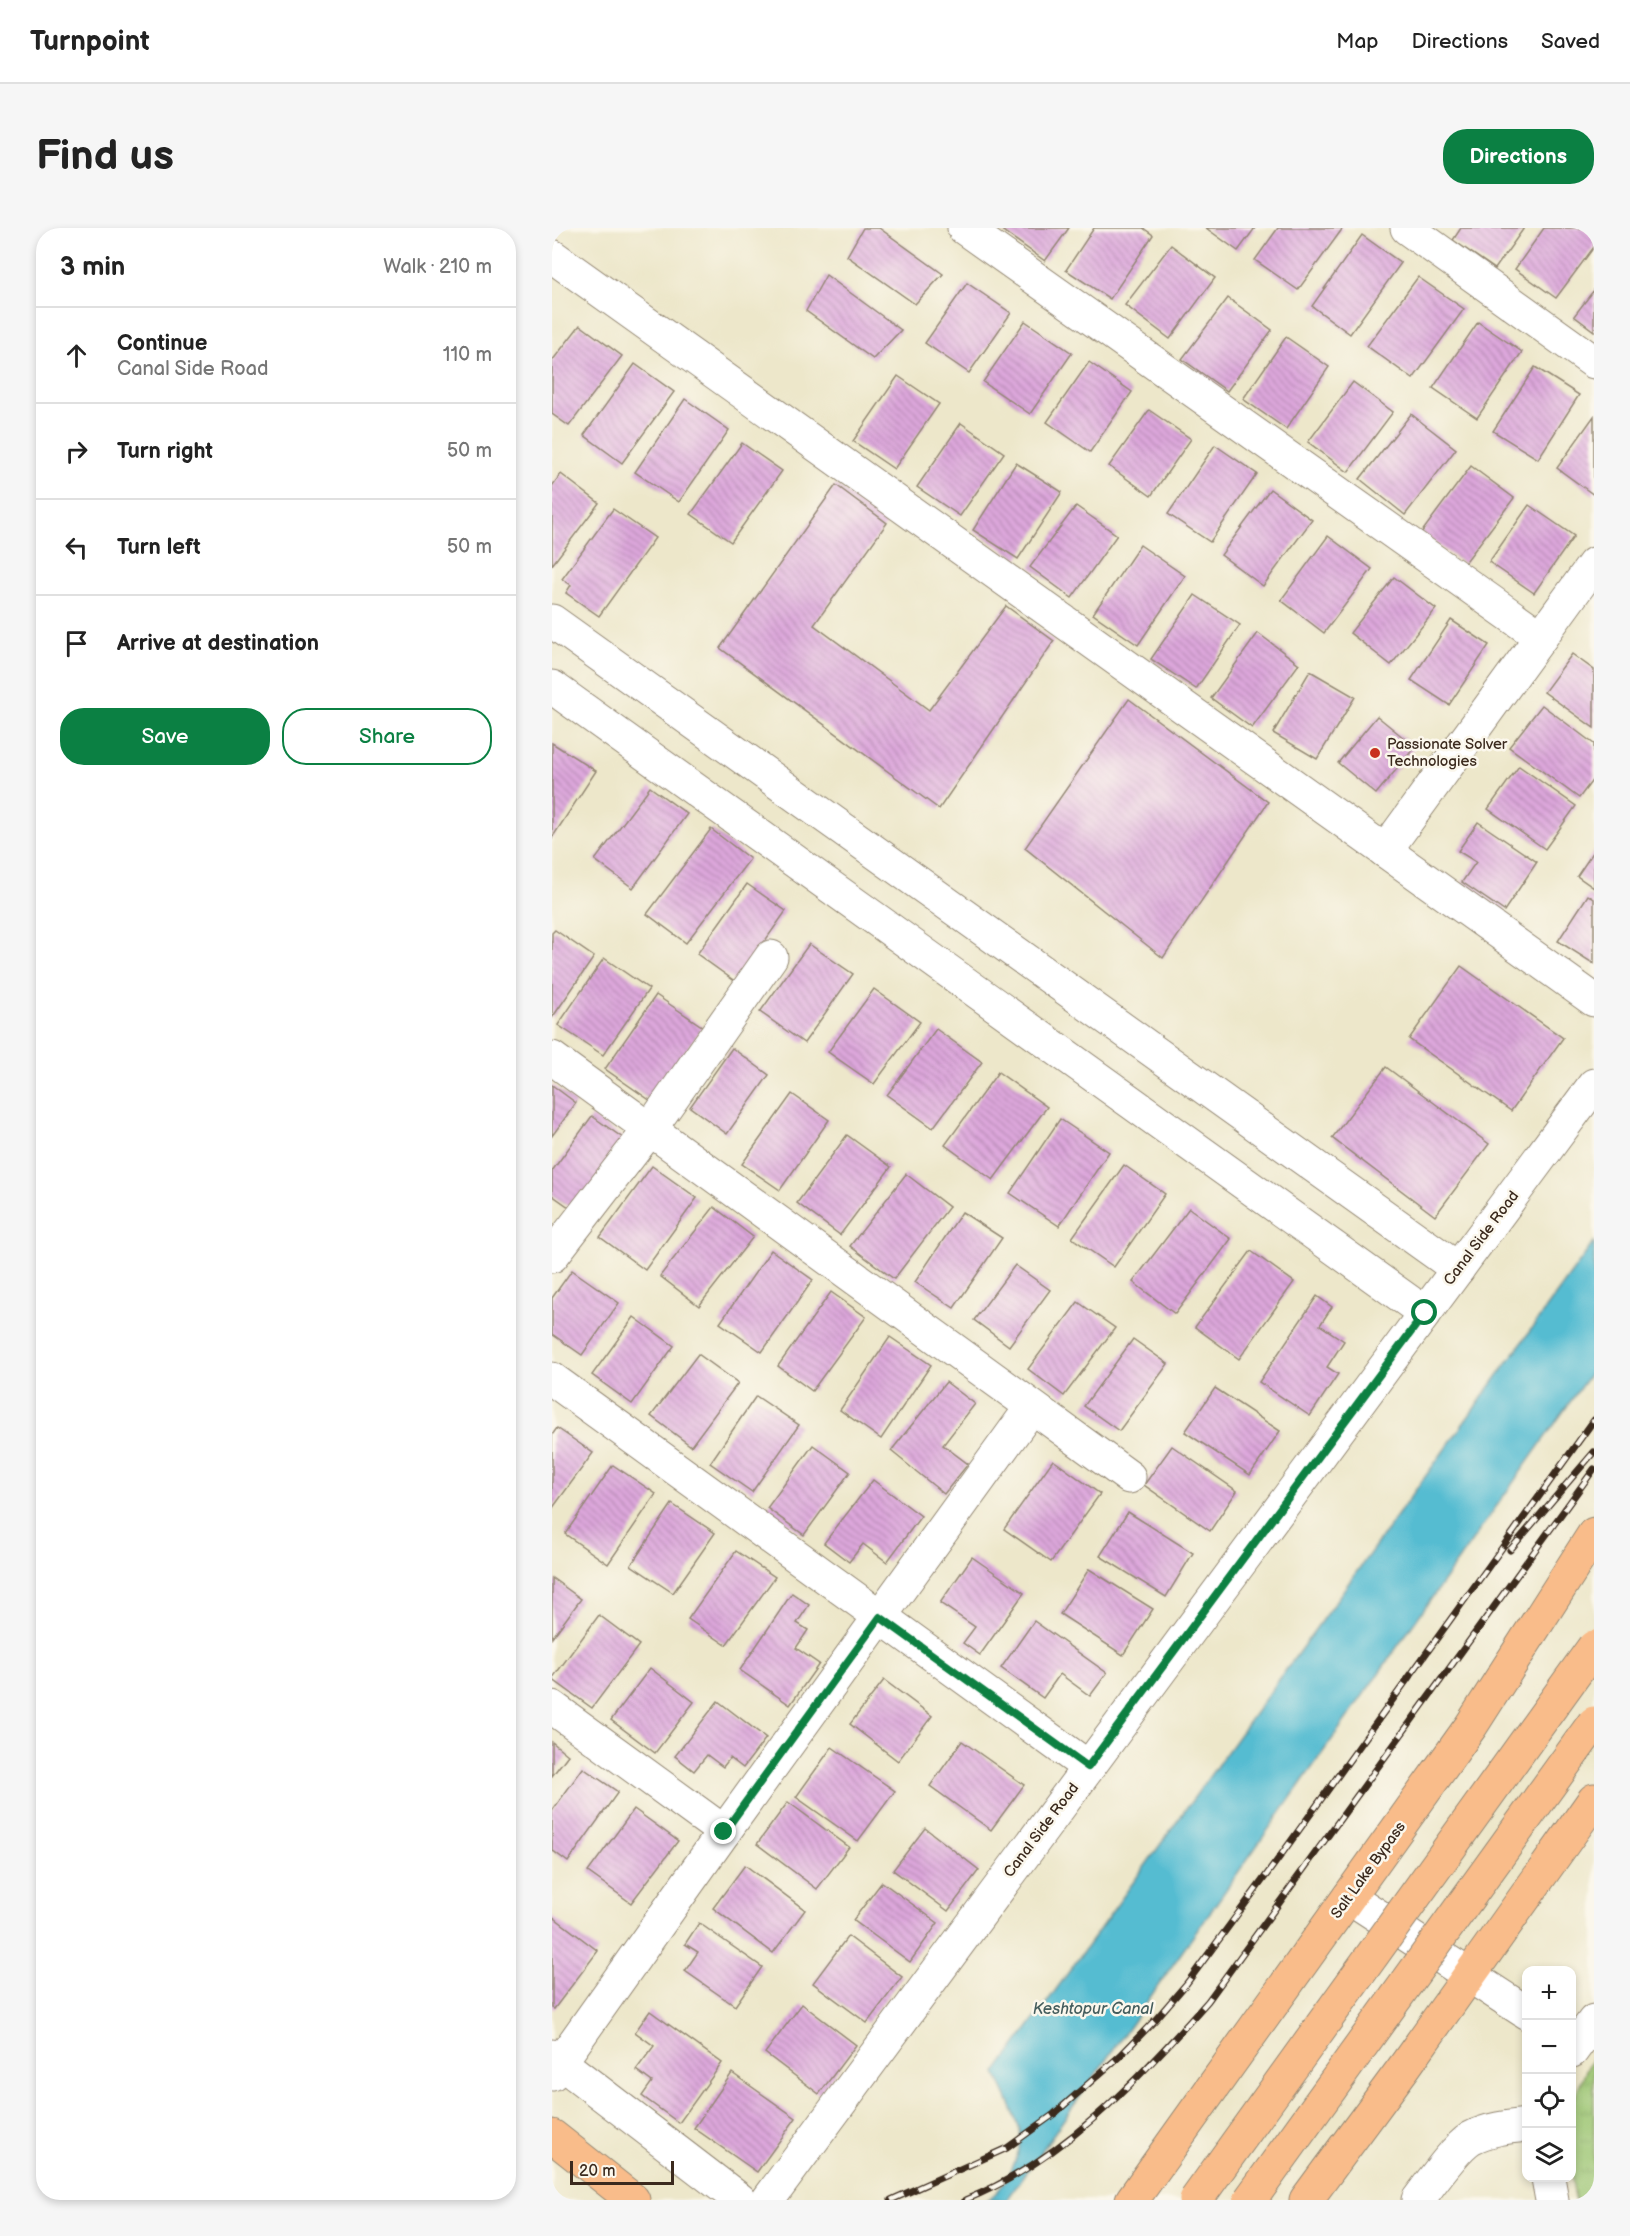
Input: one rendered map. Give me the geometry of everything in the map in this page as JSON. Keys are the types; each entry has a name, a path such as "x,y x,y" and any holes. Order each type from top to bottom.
{"main road":[{"name":"Salt Lake Bypass","path":"1132,2200 1471,1726 1594,1534"},
{"path":"1196,2200 1594,1647"},
{"path":"1250,2200 1594,1723"},
{"path":"1306,2200 1594,1800"},
{"path":"552,2136 633,2200"}],"street":[{"path":"964,228 1541,637"},
{"path":"1407,228 1594,362"},
{"path":"552,256 1594,1000"},
{"path":"1385,851 1594,564"},
{"path":"552,621 1458,1269"},
{"path":"552,687 1425,1313"},
{"path":"552,1256 650,1130 771,957"},
{"path":"552,1058 1129,1477"},
{"name":"Canal Side Road","path":"768,2200 1594,1085"},
{"path":"552,1379 1088,1767"},
{"path":"740,2200 555,2064 1031,1408"},
{"path":"552,1707 724,1832"},
{"path":"1349,1897 1522,2010"},
{"path":"1418,2200 1437,2174 1470,2139 1502,2127 1522,2125"},
{"path":"1549,2182 1552,2200"}],"green space":[{"path":"1594,2055 1594,2200 1576,2200 1573,2182 1576,2182 1576,2093"}],"water":[{"name":"Keshtopur Canal","path":"1594,1242 1594,1368 1007,2200 986,2200 993,2196 1006,2180 1016,2160 1020,2139 1015,2117 996,2073"}],"building":[{"path":"863,228 879,228 943,274 915,304 847,256"},
{"path":"1005,228 1069,228 1045,261 1003,231"},
{"path":"1094,228 1143,228 1153,235 1110,299 1066,270"},
{"path":"1206,228 1255,228 1238,251"},
{"path":"1278,228 1343,228 1298,290 1255,260"},
{"path":"1461,228 1524,228 1495,269 1453,240"},
{"path":"1544,228 1584,228 1594,235 1594,247 1556,298 1515,269"},
{"path":"1362,235 1401,263 1350,334 1312,306"},
{"path":"1171,245 1215,278 1170,339 1125,305"},
{"path":"826,275 901,330 873,359 806,311"},
{"path":"1418,277 1464,309 1413,379 1367,346"},
{"path":"967,283 1011,313 969,373 925,343"},
{"path":"1594,290 1594,331 1574,316"},
{"path":"1228,298 1272,330 1227,391 1182,359"},
{"path":"1025,321 1072,353 1030,414 983,382"},
{"path":"1478,322 1522,352 1477,418 1433,388"},
{"path":"580,325 622,356 569,426 552,414 552,361"},
{"path":"1286,337 1329,367 1286,429 1243,399"},
{"path":"1089,362 1132,392 1090,452 1047,422"},
{"path":"635,364 674,392 622,463 584,435"},
{"path":"1535,367 1579,395 1538,459 1493,431"},
{"path":"898,376 939,404 894,469 853,441"},
{"path":"1353,382 1393,412 1348,472 1308,442"},
{"path":"685,399 729,430 679,502 635,472"},
{"path":"1149,410 1191,439 1151,496 1109,466"},
{"path":"1411,414 1456,449 1405,515 1360,479"},
{"path":"1594,416 1594,495 1557,468"},
{"path":"961,423 1004,453 960,516 917,487"},
{"path":"742,443 782,471 731,542 691,514"},
{"path":"1215,445 1257,474 1210,542 1168,514"},
{"path":"1016,463 1062,492 1018,559 973,530"},
{"path":"1471,466 1514,498 1464,564 1421,533"},
{"path":"561,474 599,503 552,565 552,486"},
{"path":"836,485 887,523 814,625 929,710 1006,606 1054,641 939,809 720,648"},
{"path":"1270,489 1312,520 1263,586 1221,555"},
{"path":"1529,505 1574,536 1534,593 1489,562"},
{"path":"1076,506 1117,535 1072,598 1030,567"},
{"path":"613,509 655,538 599,616 566,593 571,585 562,579"},
{"path":"1328,536 1372,569 1324,633 1281,600"},
{"path":"1140,545 1185,576 1138,645 1093,614"},
{"path":"1394,577 1436,609 1391,665 1350,633"},
{"path":"1195,595 1240,625 1196,689 1151,659"},
{"path":"1451,620 1489,645 1449,705 1411,680"},
{"path":"1258,633 1299,664 1252,728 1211,698"},
{"path":"1572,654 1594,670 1594,728 1544,692"},
{"path":"1310,671 1355,697 1317,759 1273,733"},
{"path":"1129,699 1268,802 1163,958 1025,848"},
{"path":"1542,705 1594,744 1594,778 1579,798 1509,747"},
{"path":"1377,716 1415,747 1376,794 1338,763"},
{"path":"552,743 596,771 552,838"},
{"path":"1519,766 1576,806 1545,849 1488,809"},
{"path":"650,787 687,814 633,888 595,860"},
{"path":"1478,822 1537,862 1504,911 1462,882 1476,862 1458,851"},
{"path":"711,829 750,859 686,943 647,914"},
{"path":"1594,851 1594,888 1577,876"},
{"path":"747,884 786,911 736,982 697,954"},
{"path":"1588,895 1594,899 1594,964 1558,941"},
{"path":"555,930 594,957 552,1018 552,933"},
{"path":"809,944 853,974 804,1043 760,1012"},
{"path":"604,958 649,989 603,1055 558,1025"},
{"path":"1461,966 1563,1038 1511,1111 1409,1039"},
{"path":"874,989 920,1022 874,1084 828,1052"},
{"path":"656,995 703,1027 651,1101 605,1069"},
{"path":"936,1029 982,1062 933,1128 887,1095"},
{"path":"732,1048 769,1075 727,1134 690,1107"},
{"path":"1386,1067 1489,1144 1435,1216 1332,1138"},
{"path":"998,1072 1047,1107 993,1180 945,1145"},
{"path":"552,1085 576,1103 552,1136"},
{"path":"792,1094 829,1120 780,1190 742,1164"},
{"path":"592,1116 627,1141 576,1212 552,1195 552,1171"},
{"path":"1060,1119 1109,1152 1059,1226 1010,1193"},
{"path":"847,1135 891,1167 840,1235 797,1203"},
{"path":"1124,1165 1165,1194 1114,1267 1072,1238"},
{"path":"652,1166 697,1198 645,1270 600,1237"},
{"path":"906,1174 949,1207 894,1279 850,1246"},
{"path":"714,1207 753,1237 699,1306 660,1276"},
{"path":"1189,1208 1231,1239 1175,1314 1133,1282"},
{"path":"962,1212 1002,1238 954,1308 915,1282"},
{"path":"771,1250 813,1280 762,1352 720,1323"},
{"path":"1251,1251 1294,1282 1239,1359 1195,1327"},
{"path":"1015,1265 1050,1290 1009,1346 974,1320"},
{"path":"572,1270 619,1303 582,1355 552,1334 552,1298"},
{"path":"831,1292 866,1317 812,1391 778,1366"},
{"path":"1317,1296 1332,1307 1320,1325 1344,1341 1327,1367 1338,1374 1310,1416 1259,1382"},
{"path":"1078,1302 1115,1328 1064,1396 1028,1369"},
{"path":"634,1317 674,1346 632,1404 592,1375"},
{"path":"890,1337 931,1365 881,1439 840,1410"},
{"path":"1133,1339 1168,1364 1119,1431 1084,1406"},
{"path":"698,1354 738,1383 691,1446 651,1416"},
{"path":"946,1382 975,1404 943,1445 968,1464 944,1494 891,1451"},
{"path":"1215,1388 1280,1431 1250,1475 1185,1432"},
{"path":"756,1396 799,1425 752,1492 710,1463"},
{"path":"557,1428 593,1453 552,1509 552,1435"},
{"path":"813,1445 850,1472 804,1535 767,1508"},
{"path":"1172,1446 1237,1491 1210,1531 1144,1485"},
{"path":"1053,1460 1100,1494 1051,1562 1004,1529"},
{"path":"613,1465 656,1494 608,1564 565,1534"},
{"path":"873,1480 921,1516 887,1562 863,1544 849,1562 824,1543"},
{"path":"672,1504 715,1533 673,1593 631,1565"},
{"path":"1128,1512 1193,1553 1166,1597 1100,1556"},
{"path":"736,1551 775,1577 726,1645 688,1619"},
{"path":"972,1557 1024,1593 980,1655 963,1643 975,1627 940,1603"},
{"path":"1089,1569 1153,1609 1123,1655 1060,1614"},
{"path":"552,1578 581,1599 552,1638"},
{"path":"792,1593 809,1605 797,1623 808,1630 796,1648 819,1664 790,1705 740,1670"},
{"path":"599,1615 639,1645 592,1708 552,1679"},
{"path":"1034,1621 1107,1673 1090,1696 1060,1674 1043,1698 1001,1668"},
{"path":"650,1668 694,1702 655,1753 611,1720"},
{"path":"884,1680 932,1716 898,1761 850,1724"},
{"path":"718,1701 766,1738 743,1768 730,1758 723,1767 707,1755 694,1771 675,1756"},
{"path":"962,1741 1024,1785 991,1830 930,1786"},
{"path":"552,1742 568,1755 552,1776"},
{"path":"832,1747 895,1791 858,1841 796,1797"},
{"path":"583,1768 618,1792 568,1862 552,1850 552,1811"},
{"path":"788,1802 849,1847 817,1889 757,1844"},
{"path":"634,1809 678,1841 631,1903 588,1872"},
{"path":"925,1828 979,1870 948,1911 893,1870"},
{"path":"745,1865 805,1910 773,1953 713,1908"},
{"path":"882,1882 938,1923 910,1962 853,1920"},
{"path":"552,1916 598,1951 554,2009 552,2008"},
{"path":"699,1923 762,1967 735,2006 685,1971 698,1952 685,1944"},
{"path":"848,1936 902,1977 867,2023 813,1983"},
{"path":"802,2004 856,2045 819,2094 765,2053"},
{"path":"650,2011 722,2063 679,2123 642,2096 652,2082 636,2070 654,2046 635,2032"},
{"path":"732,2073 796,2118 757,2172 694,2128"}],"railway":[{"path":"891,2200 1007,2148 1054,2114 1121,2055 1156,2019 1187,1983 1276,1862 1594,1420"},
{"path":"1510,1550 1594,1452"},
{"path":"965,2200 1001,2183 1035,2163 1067,2140 1127,2088 1208,2001 1594,1469"}],"place":[{"name":"Passionate Solver Technologies","path":"1375,753"}],"route":[{"path":"724,1832 880,1617 1088,1767 1425,1313"}]}
